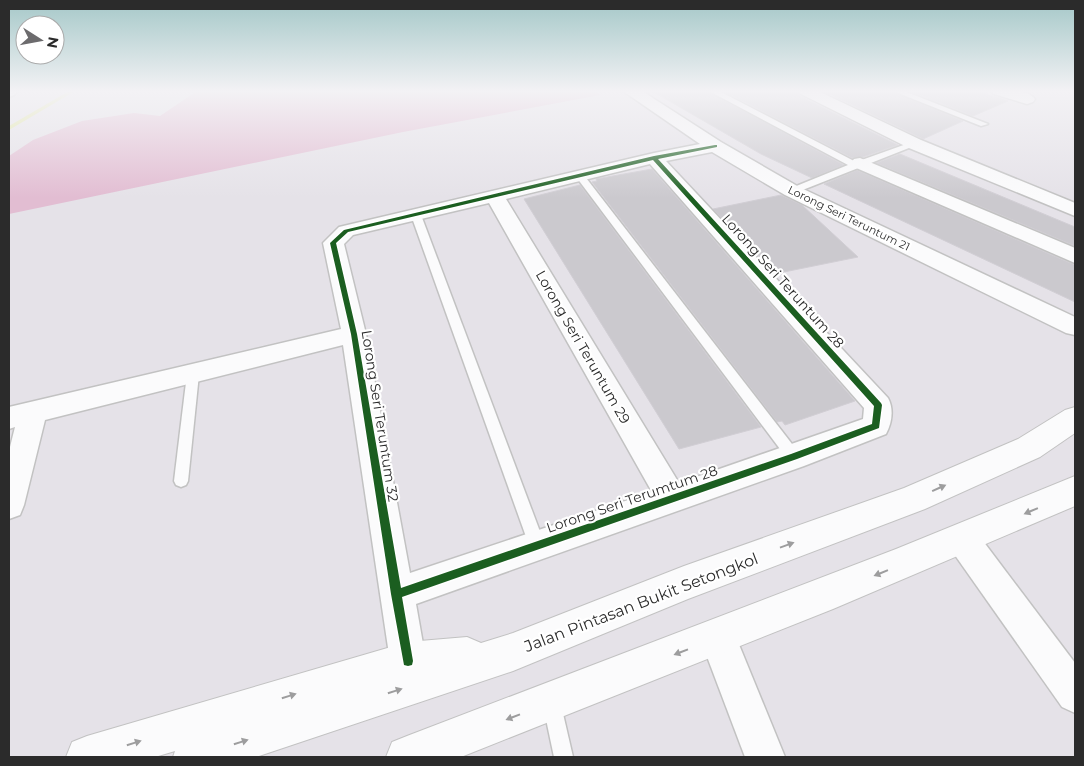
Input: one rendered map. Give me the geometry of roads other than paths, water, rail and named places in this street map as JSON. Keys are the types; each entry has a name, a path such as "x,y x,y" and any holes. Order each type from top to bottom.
{"main road":[{"name":"Jalan Pintasan Bukit Setongkol","path":"194,757 513,652 684,583 914,499 1029,448 1075,418"},
{"path":"407,757 718,638 963,540 1067,496 1075,490"},
{"path":"87,757 408,661 513,652"}],"street":[{"name":"Lorong Seri Teruntum 21","path":"686,127 792,191 1075,327"},
{"path":"880,127 915,144 1075,210"},
{"path":"416,215 654,158 715,146"},
{"name":"Lorong Seri Teruntum 28","path":"654,158 878,405 876,426"},
{"path":"857,164 1075,256"},
{"name":"Lorong Seri Teruntum 29","path":"495,196 672,499"},
{"name":"Lorong Seri Teruntum 32","path":"408,661 354,334 333,243 346,231 416,215"},
{"path":"9,505 21,415 354,334"},
{"name":"Lorong Seri Terumtum 28","path":"396,594 794,457 876,426"},
{"path":"963,540 1075,694"},
{"path":"718,638 765,757"}],"lane":[{"path":"784,127 857,164"},
{"path":"792,191 857,164 915,144"},
{"path":"580,176 794,457"},
{"path":"416,215 537,545"},
{"path":"181,481 193,374"},
{"path":"552,702 564,757"}]}
